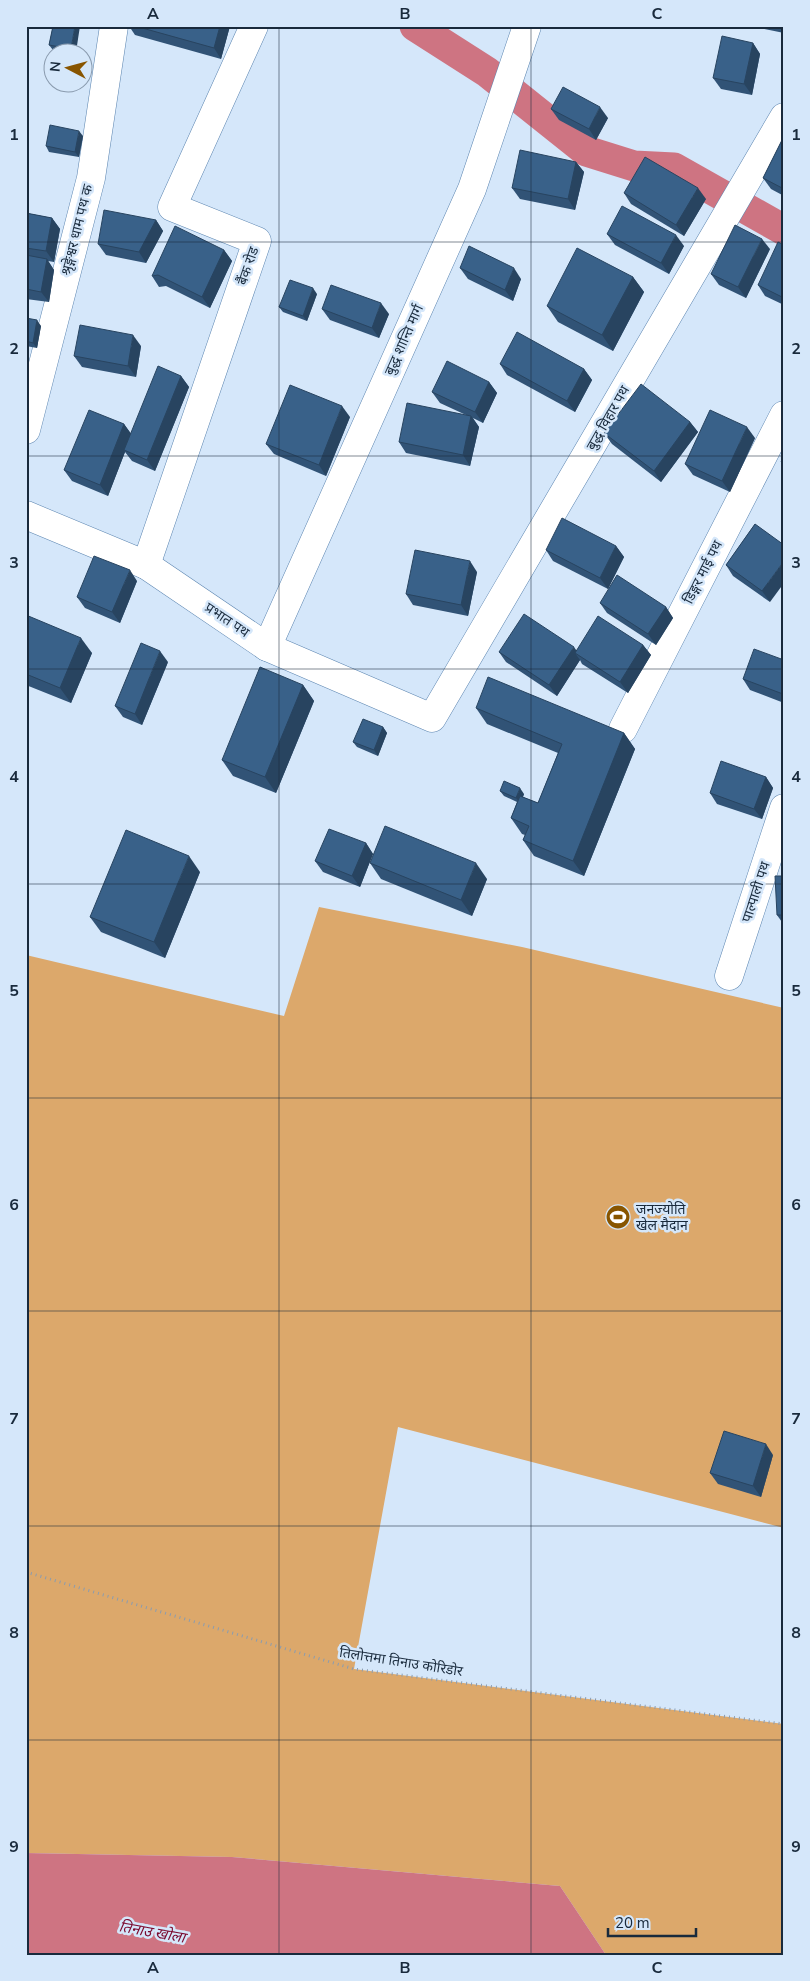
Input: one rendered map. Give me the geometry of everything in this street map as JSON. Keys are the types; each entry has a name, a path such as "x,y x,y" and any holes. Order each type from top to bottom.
{"street":[{"name":"श्रृङ्गेश्वर धाम पथ क","path":"26,430 91,178 114,26"},
{"name":"बैंक रोड","path":"146,565 256,241 172,207 254,26"},
{"name":"बुद्ध शान्ति मार्ग","path":"267,647 472,189 527,26"},
{"name":"बुद्ध विहार पथ","path":"432,718 784,117"},
{"name":"डिङ्गर माई पथ","path":"623,729 784,415"},
{"name":"प्रभात पथ","path":"26,515 146,565 267,647 432,718"},
{"name":"पाल्पाली पथ","path":"728,976 784,808"}],"path":[{"name":"तिलोत्तमा तिनाउ कोरिडोर","path":"26,1572 354,1669 784,1724"}],"shaded area":[{"path":"319,907 522,947 784,1008 784,1528 398,1427 354,1669 784,1724 784,1955 606,1955 560,1886 232,1857 26,1853 26,955 284,1016"}],"water":[{"name":"तिनाउ खोला","path":"26,1853 232,1857 560,1886 606,1955 26,1955"}],"building":[{"path":"53,26 75,26 72,42 50,42"},
{"path":"135,26 220,26 214,48"},
{"path":"722,36 753,43 744,84 713,78"},
{"path":"563,87 600,107 589,129 551,109"},
{"path":"50,125 79,131 75,152 46,146"},
{"path":"784,136 784,189 763,178"},
{"path":"520,150 576,162 568,199 512,188"},
{"path":"645,157 698,188 676,225 624,193"},
{"path":"622,206 676,235 661,263 607,234"},
{"path":"104,210 156,220 139,252 98,244"},
{"path":"26,213 52,218 46,251 26,248"},
{"path":"735,225 762,239 738,287 711,274"},
{"path":"175,226 224,250 202,297 158,275 152,276"},
{"path":"778,242 784,245 784,298 758,285"},
{"path":"469,246 514,268 505,290 460,268"},
{"path":"577,248 633,277 602,335 547,306"},
{"path":"26,255 47,259 41,292 26,289"},
{"path":"290,280 313,288 303,316 279,307"},
{"path":"331,285 381,303 372,328 322,309"},
{"path":"26,318 37,320 33,343 26,341"},
{"path":"80,325 133,335 128,366 74,356"},
{"path":"517,332 584,369 567,401 500,364"},
{"path":"447,361 489,382 475,412 432,392"},
{"path":"158,366 181,376 147,460 124,450"},
{"path":"641,384 690,422 654,471 604,433"},
{"path":"290,385 342,406 319,465 266,444"},
{"path":"407,403 471,416 463,455 399,442"},
{"path":"89,410 124,424 100,485 64,470"},
{"path":"710,410 747,427 722,481 685,464"},
{"path":"562,518 616,546 600,578 546,550"},
{"path":"755,524 784,545 784,561 762,591 726,565"},
{"path":"415,550 470,561 461,605 406,594"},
{"path":"94,556 130,570 112,612 77,597"},
{"path":"617,575 666,607 648,634 600,603"},
{"path":"524,614 574,647 549,685 499,652"},
{"path":"26,615 81,638 60,688 26,674"},
{"path":"598,616 643,645 620,682 575,653"},
{"path":"141,643 160,651 135,714 115,706"},
{"path":"754,649 784,660 783,694 743,679"},
{"path":"260,667 303,685 265,777 222,760"},
{"path":"488,677 624,733 573,861 523,840 529,826 511,818 520,796 538,803 562,744 476,708"},
{"path":"363,719 383,727 374,750 353,742"},
{"path":"721,761 766,777 754,809 710,793"},
{"path":"504,781 520,788 516,798 500,791"},
{"path":"385,826 476,863 461,900 370,863"},
{"path":"329,829 366,843 352,876 315,861"},
{"path":"126,830 189,856 154,942 90,917"},
{"path":"775,876 784,876 784,915 777,915"},
{"path":"724,1431 766,1444 753,1486 710,1473"}],"waterway":[{"path":"415,26 487,72 586,151 634,166 674,168 784,230"}],"place":[{"name":"जनज्योति खेल मैदान","path":"618,1217"}]}
